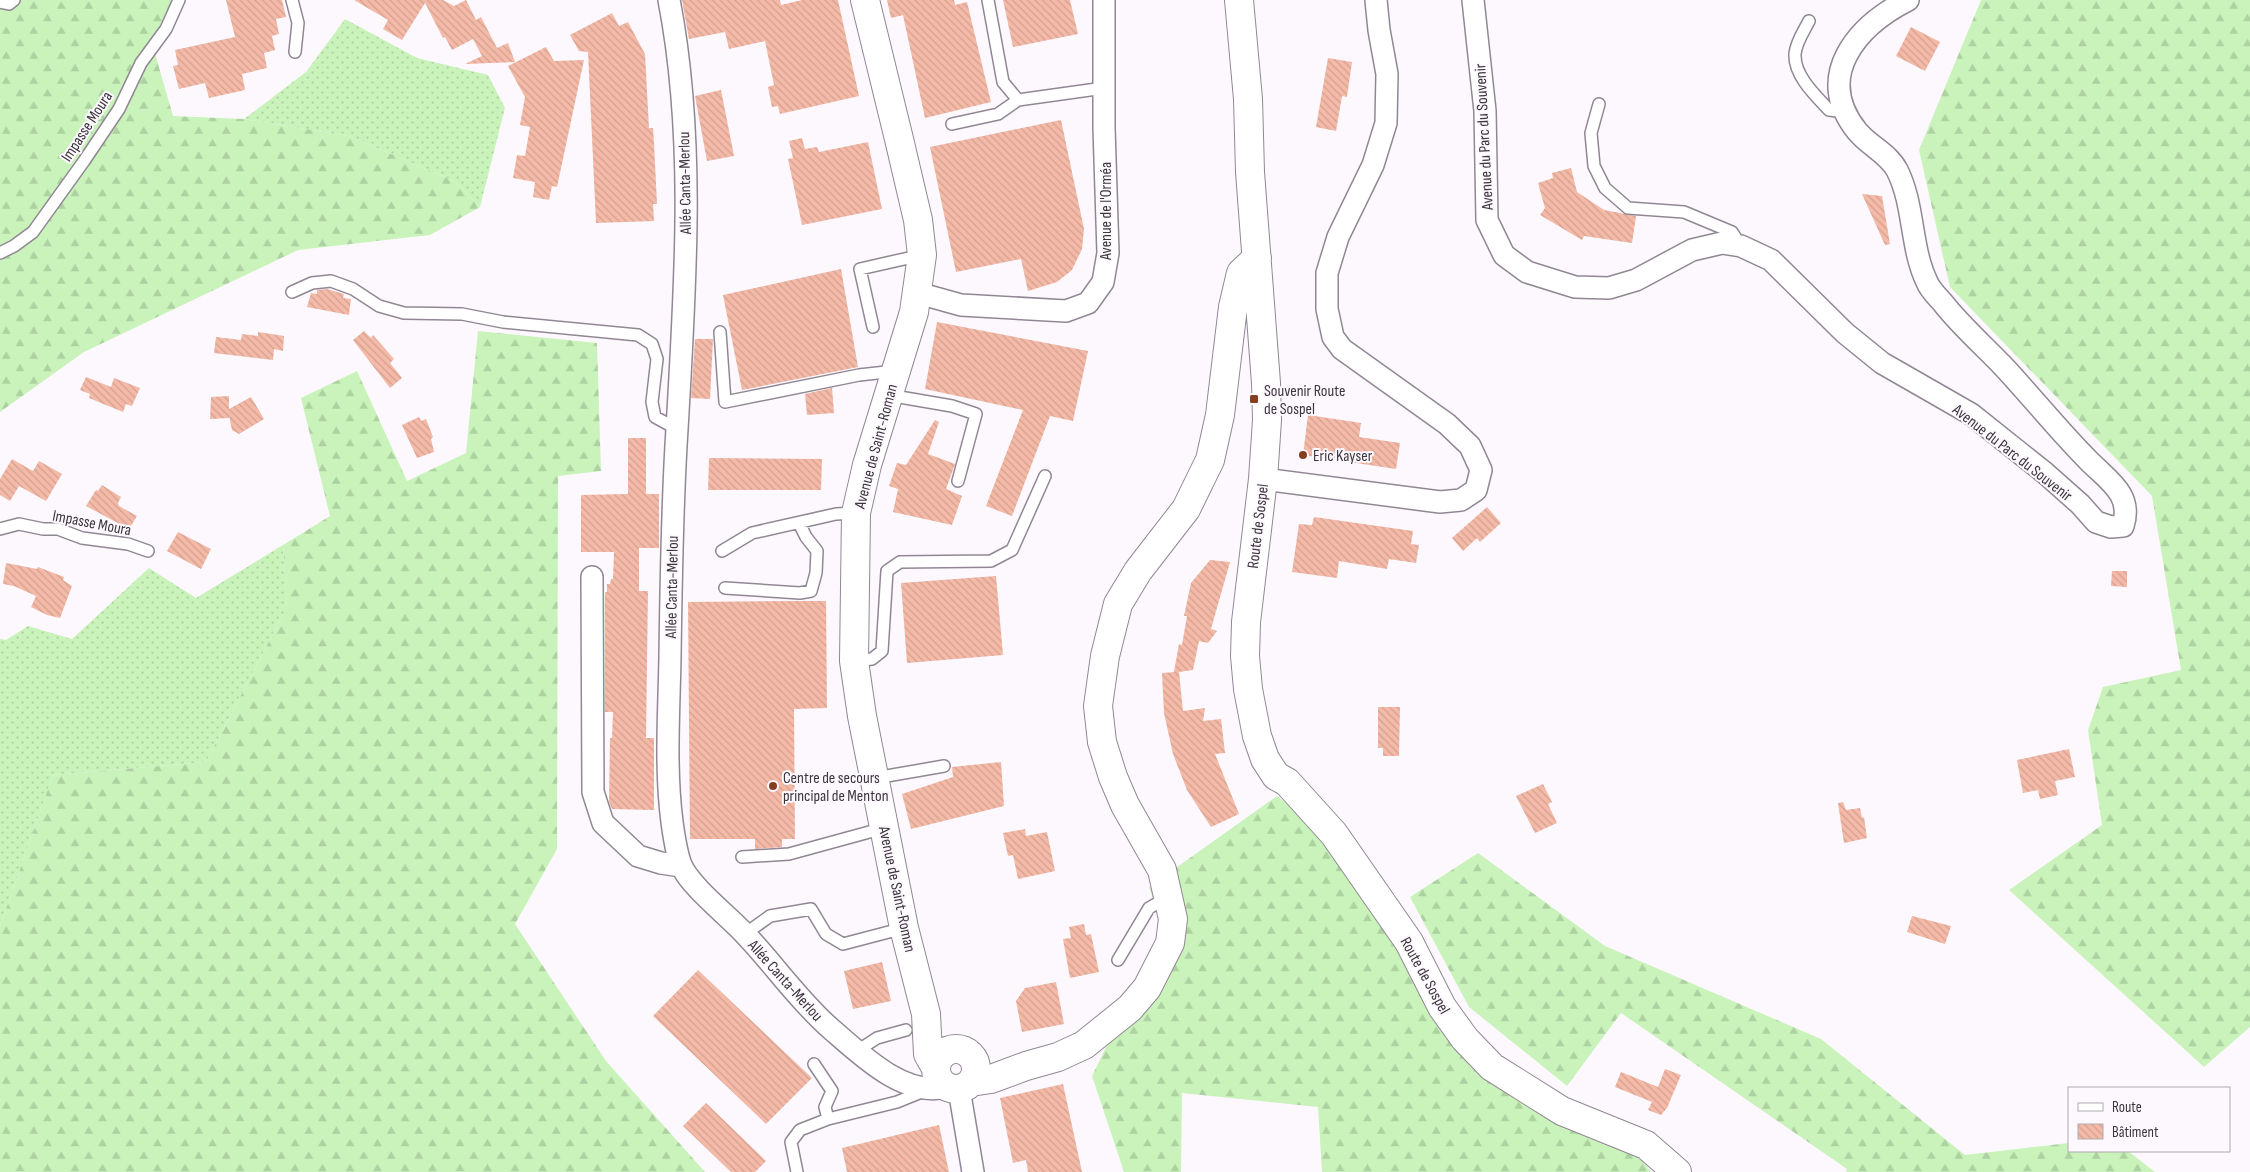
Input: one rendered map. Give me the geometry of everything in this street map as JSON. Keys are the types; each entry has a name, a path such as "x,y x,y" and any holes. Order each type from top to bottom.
{"street":[{"name":"Allée Canta-Merlou","path":"669,0 679,50 684,134 686,262 671,527 668,791 675,839 682,866 706,897 745,934 824,1023 857,1051 901,1080"},
{"name":"Avenue de Saint-Roman","path":"864,0 918,220 922,255 914,312 867,464 856,513 854,661 862,716 904,928 916,1022 953,1075"},
{"name":"Avenue de l'Orméa","path":"918,293 961,305 1066,311 1088,303 1103,282 1108,253 1104,0"},
{"name":"Route de Sospel","path":"1239,0 1248,99 1250,172 1262,258 1268,480 1246,622 1248,689 1257,736 1265,759 1276,776 1287,782 1334,834 1409,942 1442,1007 1465,1039 1492,1067 1562,1111 1646,1145 1677,1172"},
{"path":"1268,480 1440,502 1461,500 1476,490 1481,470 1470,446 1447,424 1342,349 1333,337 1327,309 1327,272 1338,237 1373,165 1386,123 1387,74 1376,0"},
{"name":"Avenue du Parc du Souvenir","path":"1473,0 1485,111 1487,220 1504,255 1527,272 1575,287 1609,288 1636,280 1692,250 1722,243 1741,246 1771,260 1845,333 1882,363 1971,414 2045,473 2080,504 2096,522 2111,527 2123,526 2127,514 2126,502 2116,487 2082,454 2002,365 1958,321 1928,285 1918,263 1905,186 1893,162 1857,132 1845,112 1838,95 1838,77 1844,58 1864,30 1908,0"},
{"path":"901,1080 919,1072 953,1075 1026,1066 1058,1057 1084,1045 1130,1008 1147,988 1170,943 1173,919 1162,870 1125,806 1102,742 1098,706 1105,656 1118,604 1138,571 1186,509 1210,460 1220,415 1233,307 1241,272 1262,258"},
{"path":"592,577 593,792 603,823 638,856 660,863 682,866"},
{"path":"953,1075 974,1172"}],"lane":[{"path":"0,2 8,4 14,0"},
{"name":"Impasse Moura","path":"0,253 14,246 32,232 84,161 119,109 141,63 166,29 179,0"},
{"path":"292,0 298,23 295,52"},
{"path":"988,0 1002,82 1018,100"},
{"path":"1809,21 1799,38 1795,54 1800,72 1809,89 1829,110 1845,112"},
{"path":"952,124 998,114 1018,100 1104,88"},
{"path":"1598,104 1591,133 1594,166 1604,188 1628,208 1684,212 1732,232 1741,246"},
{"path":"873,327 860,269 922,255"},
{"path":"292,292 312,283 331,281 353,289 379,306 404,313 462,314 503,322 638,334 652,344 657,359 652,402 655,417 677,429"},
{"path":"720,332 725,402 859,375 892,383 976,414 958,480"},
{"path":"854,661 872,659 882,651 887,571 900,562 992,561 1012,550 1045,476"},
{"path":"722,551 752,532 836,514 856,513"},
{"path":"725,588 800,593 811,591 816,573 817,551 806,537 799,522"},
{"name":"Impasse Moura","path":"0,529 19,524 43,530 58,529 82,538 128,544 148,551"},
{"path":"875,778 944,766"},
{"path":"742,857 789,854 885,828"},
{"path":"1118,960 1149,908 1169,896"},
{"path":"745,934 770,916 811,909 826,934 843,944 904,928"},
{"path":"857,1051 877,1038 916,1022"},
{"path":"814,1064 832,1091 825,1107 828,1119"},
{"path":"797,1172 791,1142 800,1130 828,1119 896,1102 953,1075"},
{"path":"896,1102 901,1080"}],"green space":[{"path":"0,0 172,0 152,43 173,116 244,119 349,136 454,181 480,207 430,235 298,250 84,352 0,412"},
{"path":"1981,0 2250,0 2250,1027 2204,1067 2009,890 2102,825 2088,730 2103,687 2181,670 2152,496 1950,287 1919,150"},
{"path":"345,19 417,58 488,75 505,108 480,207 454,181 349,136 244,119 306,72"},
{"path":"478,331 597,343 601,471 558,476 557,849 515,924 606,1061 705,1172 0,1172 0,926 53,775 206,762 287,607 283,545 330,516 301,398 357,371 407,481 466,453"},
{"path":"283,545 287,607 206,762 53,775 0,926 0,639 6,640 28,626 72,639 149,568 196,598"},
{"path":"1277,796 1304,817 1398,942 1436,1018 1558,1122 1641,1159 1651,1172 1322,1172 1318,1107 1182,1093 1181,1172 1124,1172 1092,1076 1150,957 1161,922 1149,887"},
{"path":"1478,853 1605,946 1821,1039 1965,1155 2068,1143 2068,1152 2129,1152 2155,1172 1846,1172 1847,1169 1621,1013 1567,1086 1469,1007 1410,897"}],"building":[{"path":"226,0 282,0 286,17 276,19 279,34 272,36 275,50 264,53 267,68 242,74 245,90 209,98 205,83 179,89 173,66 178,65 175,50 235,37"},
{"path":"354,0 443,0 454,6 466,0 476,20 481,17 497,48 508,43 515,62 465,64 482,56 473,39 452,50 445,37 443,38 425,3 402,40 383,29 388,20"},
{"path":"682,0 780,0 781,5 802,0 838,0 859,96 780,114 778,106 772,107 768,87 774,85 765,41 729,49 725,32 689,39"},
{"path":"887,0 954,0 955,5 967,2 991,102 925,118 903,15 891,18"},
{"path":"1003,0 1070,0 1078,34 1013,47"},
{"path":"612,13 619,26 628,22 645,54 649,128 653,128 654,143 657,204 653,204 654,221 596,223 588,52 579,51 570,35"},
{"path":"1911,27 1940,42 1925,71 1896,56"},
{"path":"546,47 554,61 584,60 557,187 552,186 549,200 533,197 535,182 513,178 517,155 525,156 530,127 520,125 525,97 508,66"},
{"path":"1328,58 1352,62 1347,97 1342,96 1336,131 1316,127"},
{"path":"721,90 734,156 707,161 695,96"},
{"path":"1061,120 1084,229 1082,249 1072,270 1057,282 1028,291 1021,259 956,272 930,147"},
{"path":"802,138 805,149 817,147 819,152 868,142 882,209 802,225 788,159 793,158 789,141"},
{"path":"1571,168 1577,192 1604,210 1636,216 1632,243 1584,236 1582,240 1540,215 1545,208 1538,183 1553,178 1552,173"},
{"path":"1862,194 1882,196 1890,244 1885,245"},
{"path":"841,269 858,367 742,390 723,295"},
{"path":"327,289 344,294 343,298 351,299 349,315 307,307 311,293 317,294 317,290"},
{"path":"937,322 1088,351 1073,421 1050,416 1012,516 986,506 1023,410 925,389"},
{"path":"364,331 371,338 373,335 394,359 390,363 402,378 390,388 353,340"},
{"path":"258,332 284,336 283,351 274,349 273,360 214,353 216,337 241,340 242,334 258,336"},
{"path":"695,339 713,339 710,399 691,398"},
{"path":"86,377 111,387 114,378 140,388 132,406 126,404 123,412 89,398 90,394 80,390"},
{"path":"832,388 834,413 807,415 805,394"},
{"path":"229,396 229,409 251,397 264,419 239,434 232,430 229,416 229,418 210,419 211,397"},
{"path":"1308,415 1361,423 1359,437 1400,443 1396,469 1303,455"},
{"path":"419,417 421,421 426,419 433,437 431,439 434,452 417,458 402,425"},
{"path":"935,420 939,422 928,454 955,464 946,489 962,496 952,525 893,512 898,489 889,486 897,463 906,465"},
{"path":"628,438 646,438 646,494 659,494 659,548 639,548 639,591 648,591 646,738 654,738 654,810 612,809 609,802 610,738 612,738 613,712 605,712 605,592 607,592 607,584 610,584 611,579 613,579 614,552 581,552 581,495 628,494"},
{"path":"709,458 822,459 821,490 708,490"},
{"path":"12,459 33,471 39,461 62,474 46,501 19,486 10,501 0,495 0,479"},
{"path":"102,485 121,497 118,503 119,506 137,516 129,529 86,506 96,490 98,491"},
{"path":"1487,507 1501,523 1480,542 1477,538 1463,551 1452,538"},
{"path":"1314,517 1413,531 1411,544 1419,545 1416,563 1389,559 1387,569 1339,561 1337,578 1292,572 1299,524 1312,525"},
{"path":"178,532 211,549 201,569 167,551"},
{"path":"1210,560 1230,562 1211,629 1217,631 1208,643 1199,641 1193,670 1179,672 1183,711 1205,708 1203,721 1221,719 1225,753 1215,754 1239,814 1211,827 1187,790 1173,754 1164,713 1162,673 1174,672 1179,644 1182,645 1187,616 1184,616 1191,583"},
{"path":"6,563 37,569 38,567 64,577 63,580 72,586 60,618 47,615 31,607 36,596 14,586 3,584"},
{"path":"2112,571 2127,571 2127,587 2111,586"},
{"path":"996,576 1003,655 907,663 901,583"},
{"path":"826,601 827,708 794,709 795,839 782,839 782,847 755,849 755,839 690,839 688,602"},
{"path":"1378,707 1400,707 1399,756 1383,756 1383,748 1378,748"},
{"path":"2069,749 2075,777 2055,781 2058,795 2040,799 2038,790 2023,793 2017,760"},
{"path":"1001,762 1004,806 911,829 902,794 953,777 952,767"},
{"path":"1543,784 1552,802 1548,804 1557,823 1535,833 1516,796"},
{"path":"1843,802 1846,810 1860,808 1862,818 1864,817 1867,838 1844,843 1838,803"},
{"path":"1025,829 1026,836 1047,832 1055,871 1018,879 1013,855 1008,856 1003,833"},
{"path":"1912,916 1951,926 1945,944 1907,932"},
{"path":"1084,924 1086,935 1091,934 1099,972 1070,978 1063,939 1071,938 1069,927"},
{"path":"882,962 891,1001 853,1009 844,971"},
{"path":"698,970 812,1078 766,1124 653,1016"},
{"path":"1056,982 1064,1024 1022,1032 1016,1001 1025,988"},
{"path":"1665,1069 1681,1075 1667,1108 1661,1115 1648,1110 1652,1102 1615,1087 1621,1072 1658,1087"},
{"path":"1063,1084 1082,1172 1028,1172 1026,1160 1013,1163 1000,1098"},
{"path":"706,1103 766,1161 755,1172 731,1172 683,1126"},
{"path":"939,1125 949,1172 847,1172 842,1148"}],"place":[{"name":"Souvenir Route de Sospel","path":"1254,399"},
{"name":"Eric Kayser","path":"1303,455"},
{"name":"Centre de secours principal de Menton","path":"773,786"}]}
